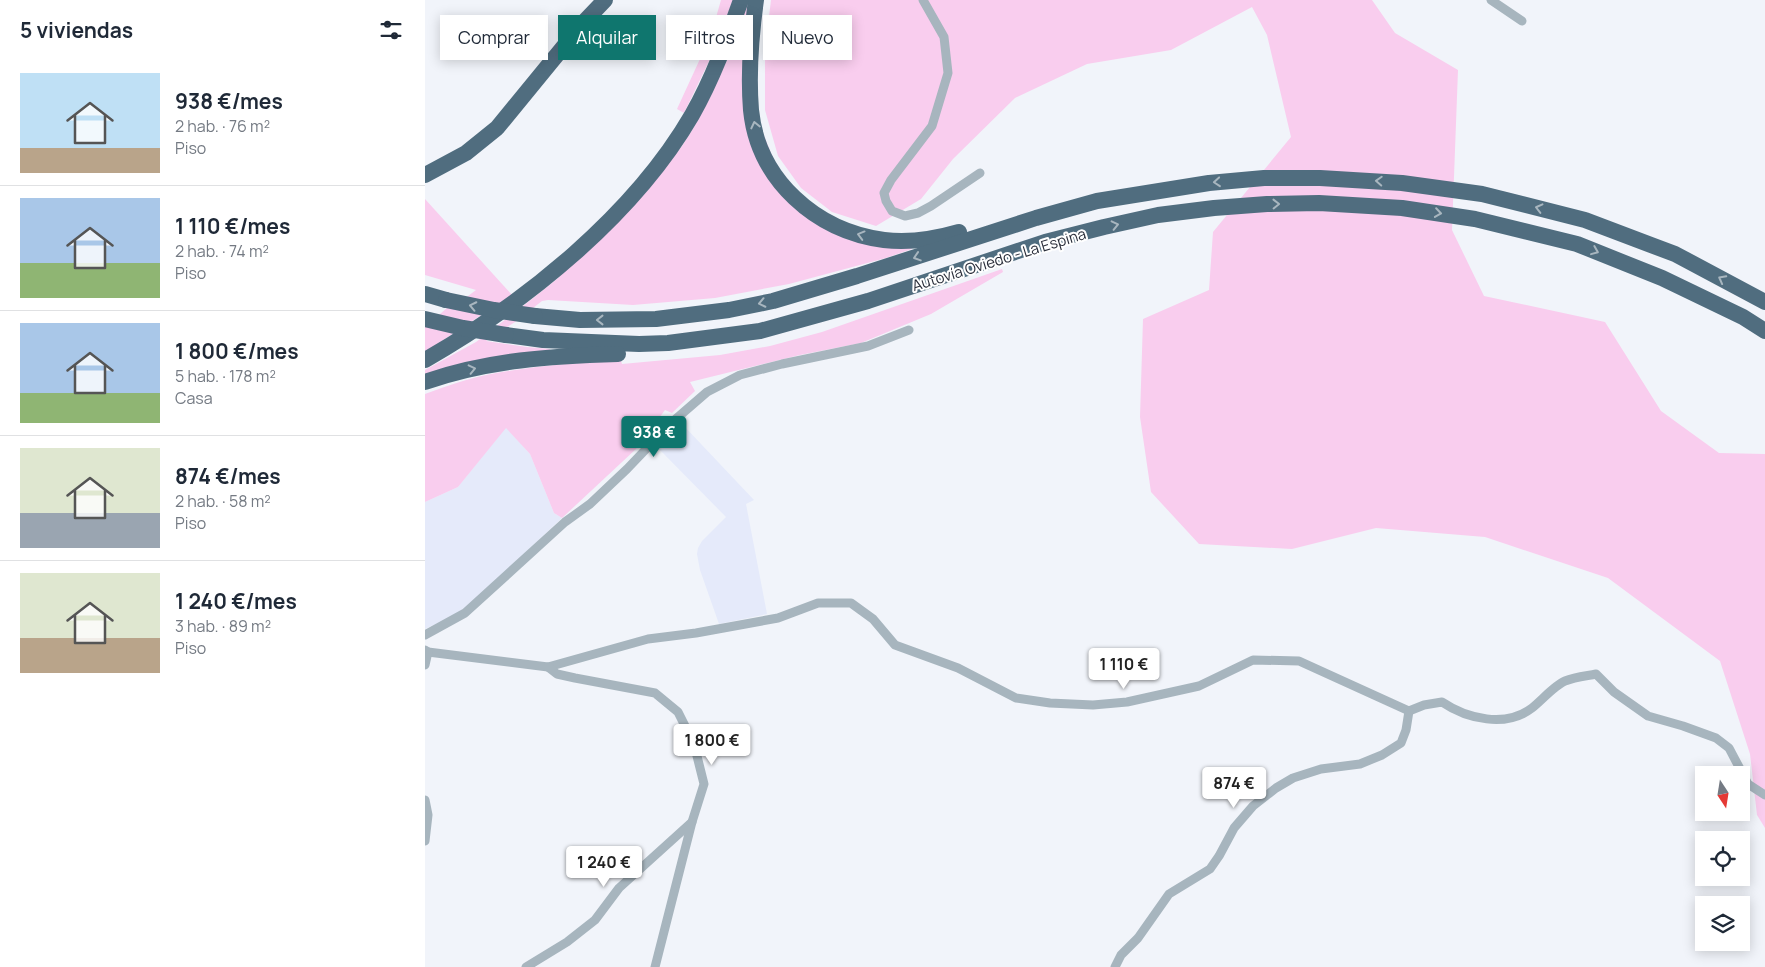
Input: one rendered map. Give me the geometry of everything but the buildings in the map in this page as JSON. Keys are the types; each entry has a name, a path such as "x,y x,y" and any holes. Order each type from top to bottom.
{"highway":[{"path":"425,360 467,335 516,301 585,242 640,188 669,150 703,96 723,51 741,0"},
{"path":"756,0 750,66 751,110 755,128 760,145 777,178 794,199 816,216 837,227 861,236 885,240 912,240 938,238 1056,206 1097,200"},
{"path":"425,175 466,153 497,128 598,2"},
{"name":"Autovía Oviedo - La Espina","path":"425,294 494,310 581,320 656,319 729,310 765,303 857,276 1097,200 1209,183 1264,178 1320,178 1402,183 1482,194 1585,220 1675,254 1765,302"},
{"name":"Autovía Oviedo - La Espina","path":"425,319 506,335 543,340 593,343 667,343 760,331 868,301 1045,242 1158,215 1267,204 1319,203 1402,208 1475,219 1577,244 1662,278 1743,317 1765,331"},
{"path":"425,382 494,364 523,360 661,352 715,346 826,319 868,301"}],"street":[{"path":"923,0 943,37 948,73 932,126 891,180 885,193 886,201 892,211 905,216 918,213 980,173"},
{"path":"1491,0 1522,21"},
{"path":"425,635 465,613 565,522 590,504 670,424 707,392 739,375 868,346 909,330"},
{"path":"425,665 427,651 548,667 648,639 696,633 778,618 818,603 851,603 873,619 895,645 958,668 1016,698 1050,703 1084,705 1127,702 1199,686 1253,660 1299,661 1409,711 1424,705 1443,702 1471,716 1509,720 1530,710 1564,681 1595,674 1614,692 1648,716 1716,738 1729,748 1748,784 1765,795"},
{"path":"548,667 557,674 655,692 678,712 694,744 704,784 692,822 655,967"},
{"path":"1115,967 1121,955 1138,938 1169,894 1210,870 1233,828 1253,806 1276,788 1293,778 1321,769 1360,764 1382,755 1401,743 1407,730 1409,711"},
{"path":"425,800 429,815 425,841"},
{"path":"526,967 567,942 595,920 619,888 692,822"}],"shaded area":[{"path":"721,0 733,0 727,15 717,15"},
{"path":"749,0 748,15 744,15"},
{"path":"771,0 1372,0 1395,33 1458,70 1452,230 1484,296 1605,322 1661,411 1719,453 1765,454 1765,828 1757,815 1750,754 1720,661 1608,578 1485,537 1376,528 1292,549 1199,544 1151,492 1140,417 1143,319 1209,290 1213,232 1291,137 1267,35 1252,7 1171,50 1087,64 1015,98 953,159 921,199 876,226 832,212 801,188 778,156 765,110 765,60 852,60 852,15 769,15"},
{"path":"700,60 710,60 684,113 677,109"},
{"path":"727,60 746,60 745,89 791,202 911,247 912,249 886,258 789,284 715,298 633,305 542,301 486,341 550,350 425,377 425,370 476,342 557,279 646,192 682,146 694,127"},
{"path":"425,199 512,295 425,352 425,327 447,308 451,309 476,290 425,275"},
{"path":"1002,269 1003,272 931,314 861,343 800,355 690,382 695,391 672,413 665,410 636,449 562,518 554,513 530,454 506,428 458,487 425,502 425,394 475,378 523,369 621,361 622,364 720,355 770,346 822,332"},
{"path":"684,426 754,500 746,504 767,614 719,624 700,570 697,554 702,541 726,517 658,448"},
{"path":"506,427 530,454 554,513 562,518 462,612 425,629 425,502 458,487"}]}
